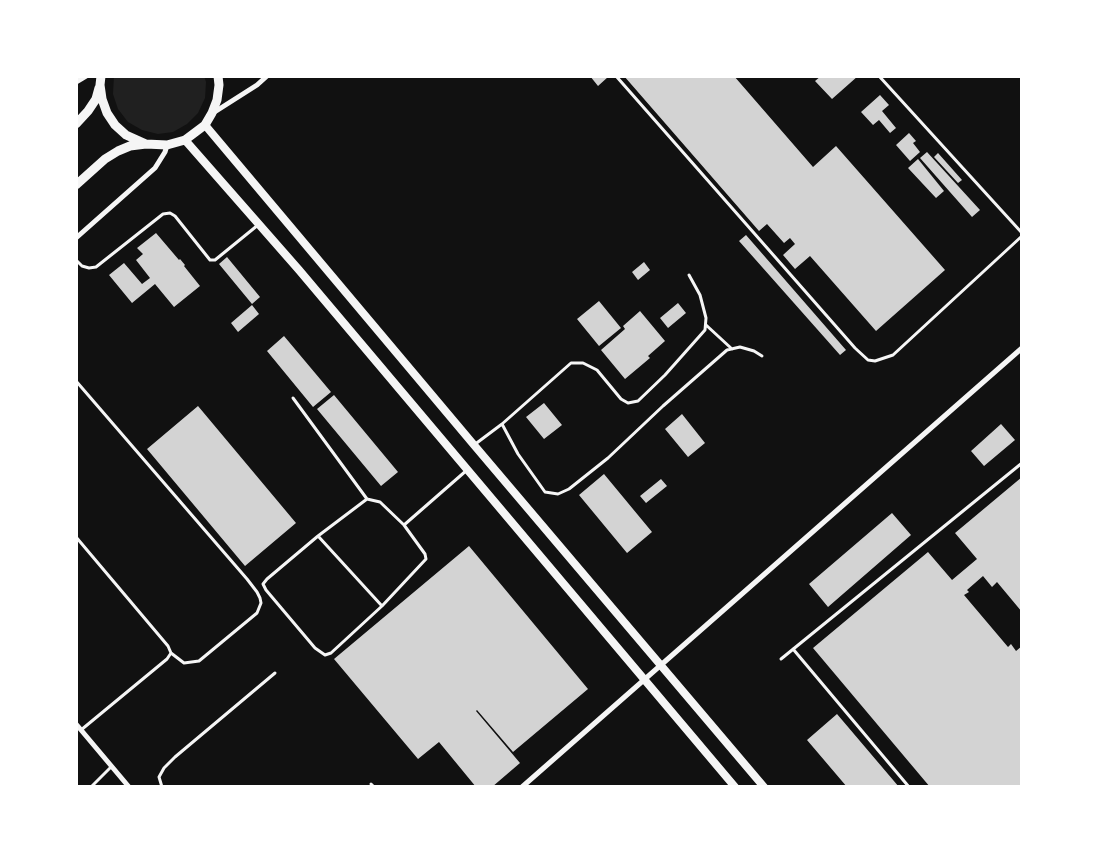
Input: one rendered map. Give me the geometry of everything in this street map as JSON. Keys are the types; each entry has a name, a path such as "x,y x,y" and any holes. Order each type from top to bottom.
{"main road":[{"path":"76,184 105,159 130,146 146,144 167,145 185,140 205,125 217,100 218,76"},
{"path":"76,124 96,99 101,81"},
{"path":"101,81 102,100 107,113 115,125 126,135 146,144"}],"street":[{"path":"76,82 86,76"},
{"path":"212,113 257,85 267,76"},
{"path":"205,125 764,787"},
{"path":"185,140 735,787"},
{"path":"76,238 155,168 167,145"},
{"path":"522,787 1021,350"},
{"path":"76,724 129,787"}],"lane":[{"path":"616,76 855,348 868,360 876,361 893,355 1022,234 879,76"},
{"path":"76,260 82,266 96,267 164,214 170,213 175,216 210,260 215,260 259,225"},
{"path":"474,445 502,424 536,392 572,363 583,362 597,370 621,399 628,403 638,401 705,330 706,318 700,295 690,275"},
{"path":"705,324 732,349"},
{"path":"502,424 518,454 545,492 558,494 569,490 608,458 727,350 740,347 754,351 762,356"},
{"path":"76,381 257,592 261,603 257,613 199,661 184,663 170,653 168,646 76,536"},
{"path":"293,398 367,499 380,502 404,525 425,554 426,559 382,606 331,653 326,655 315,648 263,584 318,536 367,499"},
{"path":"781,659 1022,463"},
{"path":"404,525 467,470"},
{"path":"318,536 382,606"},
{"path":"793,649 909,787"},
{"path":"81,730 167,659 170,653"},
{"path":"162,787 160,777 164,768 275,673"},
{"path":"91,787 112,767"}],"shaded area":[{"path":"114,76 204,76 206,82 205,98 198,113 187,124 173,132 158,134 142,130 128,122 118,109 113,94"}],"building":[{"path":"590,76 607,76 608,77 598,86"},
{"path":"624,76 734,76 813,167 836,146 945,270 876,331 810,256 795,269 783,255 795,244 790,238 784,243 767,224 759,231"},
{"path":"821,76 858,76 832,99 815,81"},
{"path":"880,95 889,105 882,111 896,128 890,133 879,120 873,125 861,112"},
{"path":"909,133 916,141 913,143 920,152 910,161 896,145"},
{"path":"927,152 980,210 972,217 920,158"},
{"path":"938,153 962,180 958,183 934,157"},
{"path":"918,159 944,191 936,198 908,168"},
{"path":"156,233 185,265 200,286 174,307 155,284 132,303 109,275 124,263 142,284 150,278 136,260 143,254 137,248"},
{"path":"746,235 846,350 840,355 739,241"},
{"path":"227,257 260,297 252,304 219,264"},
{"path":"644,262 650,270 638,280 632,272"},
{"path":"599,301 621,328 599,346 577,319"},
{"path":"678,303 686,313 668,328 660,318"},
{"path":"252,305 259,314 238,332 231,323"},
{"path":"640,311 665,341 648,356 650,358 625,379 601,350 625,329 623,326"},
{"path":"284,336 331,392 313,407 267,351"},
{"path":"334,395 398,472 381,486 317,409"},
{"path":"544,403 562,425 544,439 526,417"},
{"path":"198,406 296,523 245,566 147,449"},
{"path":"682,414 705,443 688,457 665,429"},
{"path":"1001,424 1015,440 984,466 971,451"},
{"path":"604,474 652,532 627,553 579,495"},
{"path":"1022,477 1022,612 997,582 992,587 983,576 964,595 1008,647 1011,644 1016,651 1022,646 1022,787 930,787 813,648 928,552 952,580 977,559 955,533"},
{"path":"661,479 667,486 646,503 640,496"},
{"path":"892,513 911,535 828,607 809,584"},
{"path":"469,546 588,689 513,752 476,711 520,763 492,787 476,787 439,742 418,759 334,659"},
{"path":"837,714 899,787 847,787 807,740"}]}
